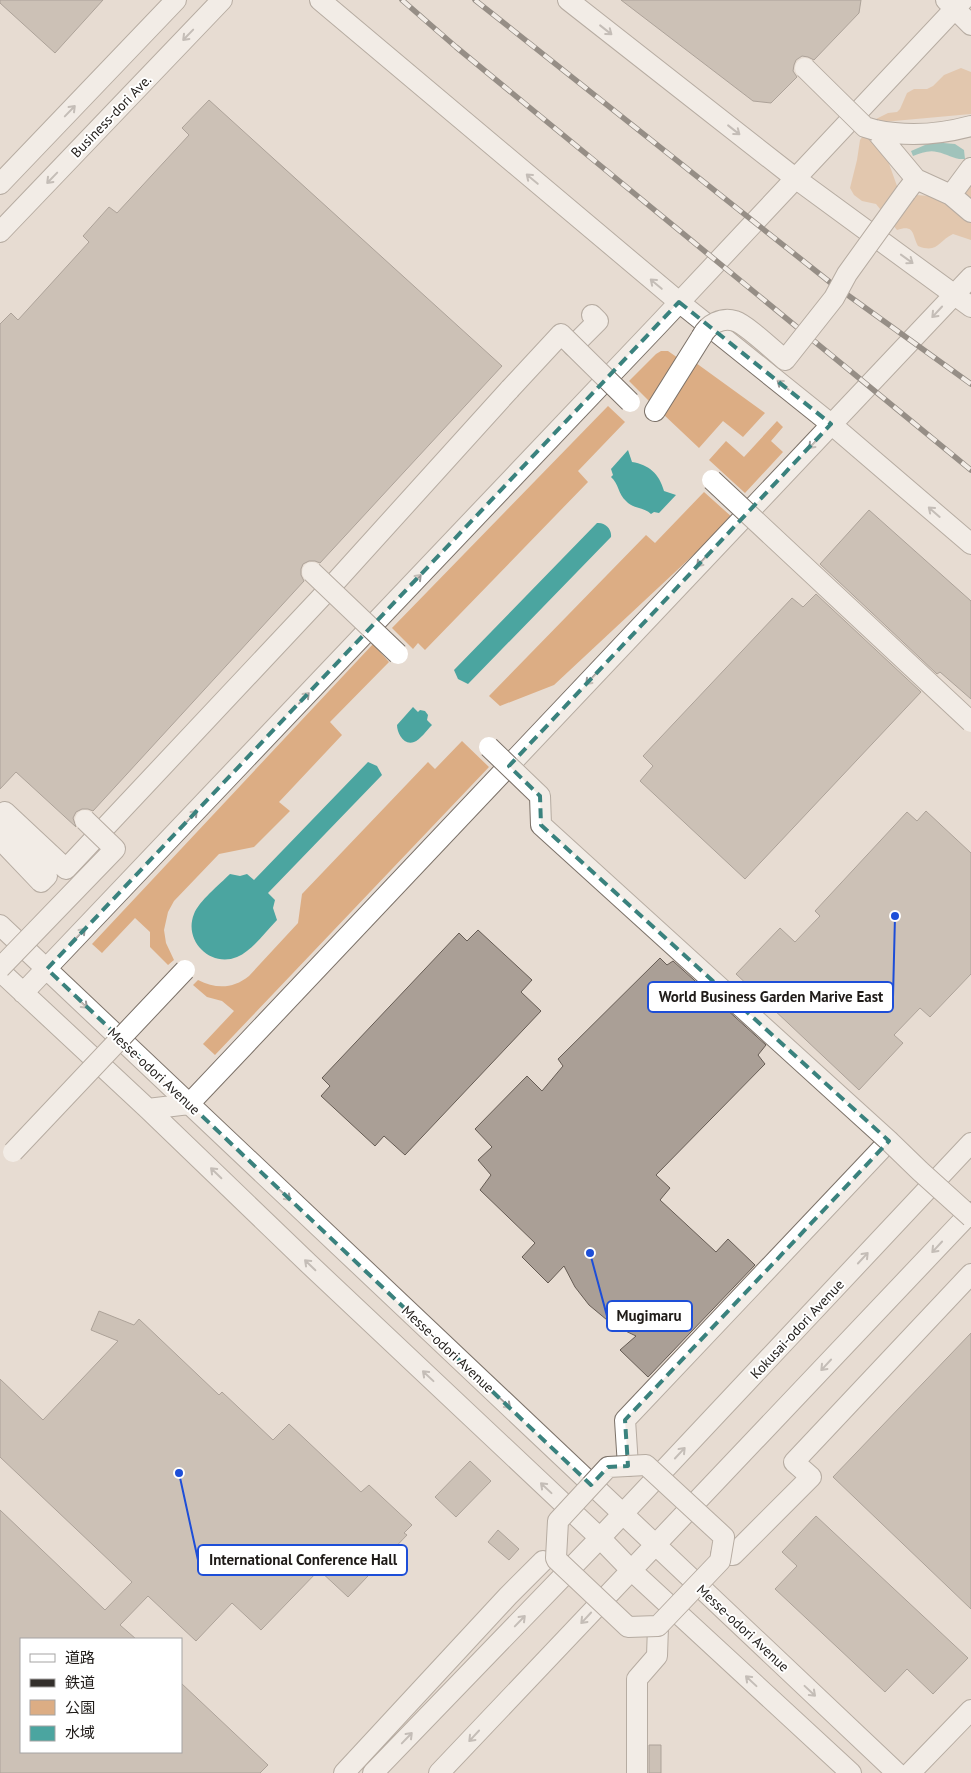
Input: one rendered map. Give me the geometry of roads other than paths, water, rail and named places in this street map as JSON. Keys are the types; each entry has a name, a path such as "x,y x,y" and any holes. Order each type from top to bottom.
{"street":[{"path":"0,184 176,0"},
{"name":"Business-dori Ave.","path":"0,232 222,0"},
{"path":"320,0 678,302 831,424 971,544"},
{"path":"568,0 795,178 971,307"},
{"path":"23,993 795,178 954,3 971,25"},
{"path":"805,68 865,126 875,130 891,134 923,135 971,126"},
{"path":"875,130 916,179 952,194 971,212"},
{"path":"952,194 971,168"},
{"path":"655,411 704,332 713,324 730,320 740,324 785,360 834,298 843,271 916,179"},
{"path":"148,1109 189,1104 971,277"},
{"path":"573,346 598,321 592,314"},
{"path":"0,817 6,812 66,869 92,827 329,588 561,334 630,402"},
{"path":"712,480 971,722"},
{"path":"312,572 398,654"},
{"path":"489,747 540,796 541,825 890,1141 971,1218"},
{"path":"0,824 47,876 41,882 0,839"},
{"path":"92,827 115,849 0,969 23,993 148,1109 632,1570 851,1773"},
{"name":"Messe-odori Avenue","path":"0,925 897,1773"},
{"path":"13,1152 185,970"},
{"path":"628,1466 625,1420 890,1141"},
{"name":"Kokusai-odori Avenue","path":"373,1773 600,1538 971,1143"},
{"path":"439,1773 971,1212"},
{"path":"721,1556 732,1555 811,1477 794,1462 971,1274"},
{"path":"637,1773 636,1679 658,1656 658,1626 720,1561 724,1537 646,1465 608,1467 558,1521 556,1558 628,1627 658,1626"},
{"path":"344,1773 508,1596 543,1562"},
{"path":"910,1773 971,1710"}],"water":[{"path":"932,142 955,144 964,150 965,159 958,159 934,151 913,156 911,151"},
{"path":"628,450 632,462 643,465 652,471 659,479 664,491 676,495 659,513 654,512 651,514 629,504 623,498 611,477 613,475 611,469"},
{"path":"597,523 607,527 611,537 468,684 458,679 454,670"},
{"path":"413,707 418,712 420,710 425,711 428,715 427,720 432,725 419,739 410,743 402,738 398,732 397,725"},
{"path":"368,762 377,766 382,775 268,893 275,900 273,908 277,920 254,945 237,957 218,959 202,950 192,934 192,924 194,914 205,899 230,874 240,876 247,874 254,880"}],"railway":[{"path":"402,0 456,47 971,470"},
{"path":"475,0 831,283 971,384"}],"place":[{"name":"World Business Garden Marive East","path":"895,916"},
{"name":"Mugimaru","path":"590,1253"},
{"name":"International Conference Hall","path":"179,1473"}]}
